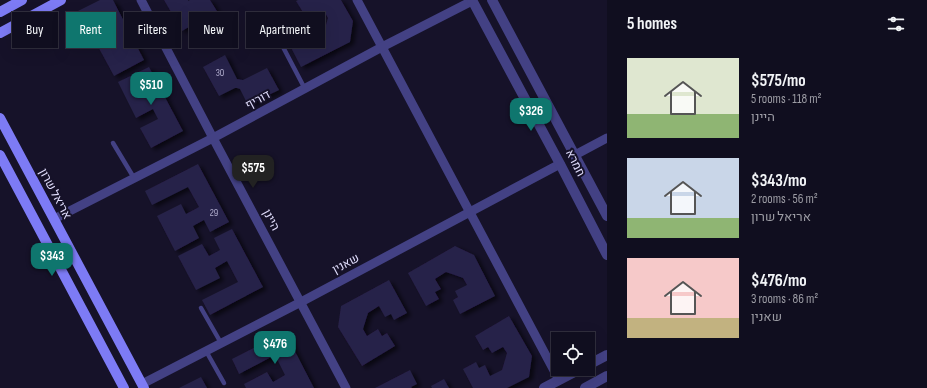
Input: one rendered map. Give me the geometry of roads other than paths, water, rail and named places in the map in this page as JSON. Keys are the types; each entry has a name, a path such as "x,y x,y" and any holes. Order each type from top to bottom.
{"main road":[{"path":"0,12 22,0"},
{"path":"0,33 61,0"},
{"name":"אריאל שרון","path":"0,118 143,386"},
{"path":"0,155 124,388"}],"street":[{"name":"היינן","path":"141,0 346,388"},
{"path":"357,0 559,380"},
{"name":"דוריף","path":"54,219 213,138 472,0"},
{"name":"חמרא","path":"472,0 607,255"},
{"name":"חמרא","path":"492,0 607,216"},
{"path":"575,155 607,138"},
{"name":"שאנין","path":"143,386 221,343 560,164"},
{"path":"595,361 607,355"},
{"path":"544,388 567,376"},
{"path":"585,388 607,376"}],"lane":[{"path":"284,48 305,89"},
{"path":"113,142 134,178"},
{"path":"201,308 221,343"},
{"path":"206,351 224,383"}]}
